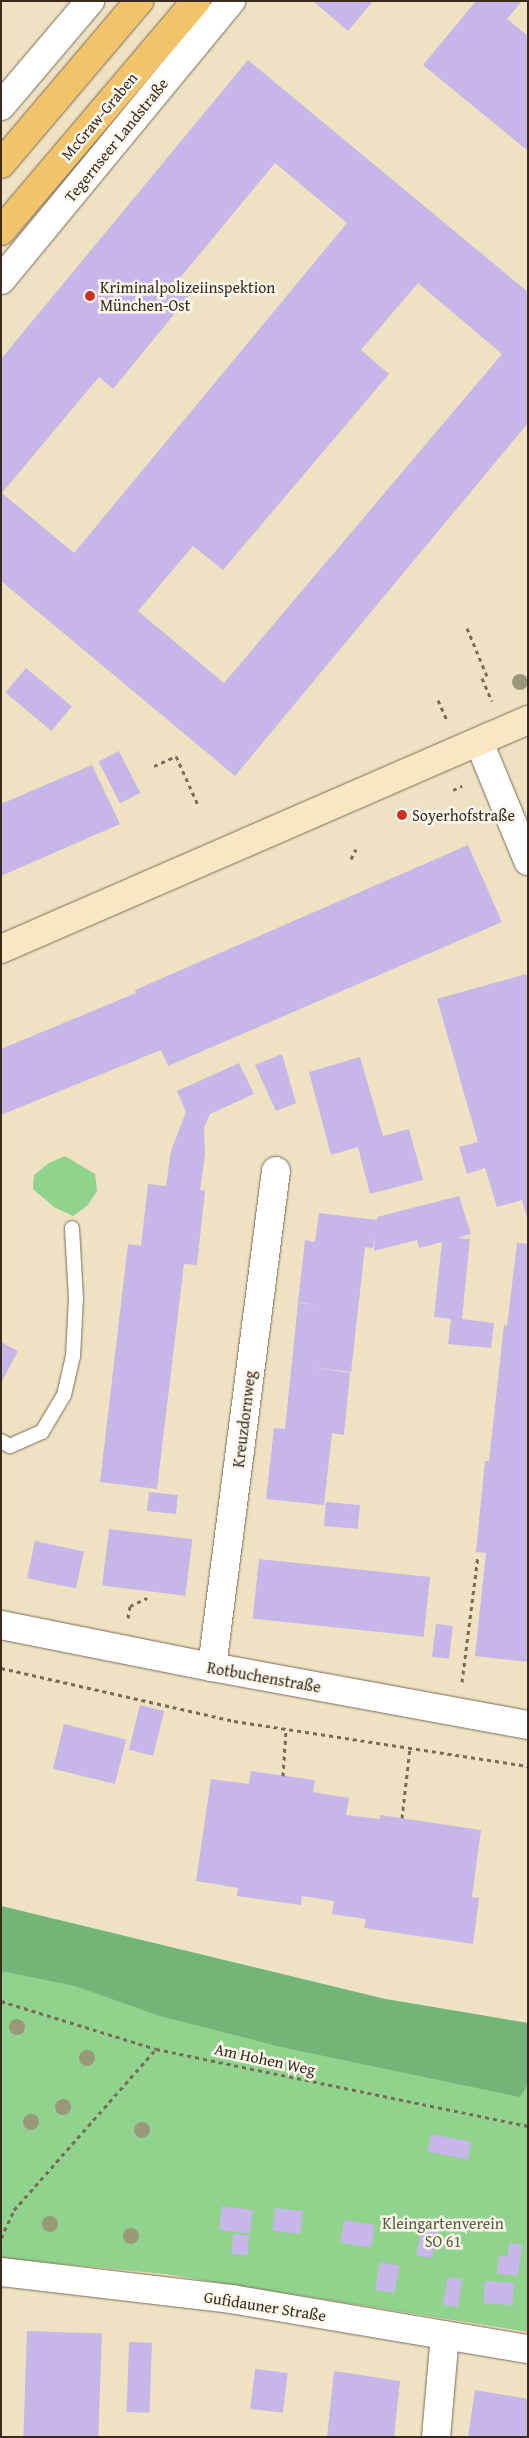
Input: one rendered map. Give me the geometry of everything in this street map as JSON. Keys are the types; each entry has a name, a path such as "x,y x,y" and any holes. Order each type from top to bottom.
{"highway":[{"path":"1,164 139,1"},
{"name":"McGraw-Graben","path":"1,231 196,1"}],"main road":[{"path":"1,948 528,720"}],"street":[{"path":"1,106 90,1"},
{"name":"Tegernseer Landstraße","path":"1,280 231,1"},
{"path":"479,742 528,861"},
{"name":"Kreuzdornweg","path":"212,1667 276,1171"},
{"name":"Rotbuchenstraße","path":"1,1625 212,1667 528,1725"},
{"name":"Gufidauner Straße","path":"1,2272 231,2299 528,2349"},
{"path":"436,2437 445,2335"}],"lane":[{"path":"1,1441 10,1446 42,1432 64,1395 73,1357 76,1298 72,1228"}],"path":[{"path":"467,628 487,676"},
{"path":"154,766 176,756 198,804"},
{"path":"351,859 356,849"},
{"path":"458,1712 478,1556"},
{"path":"1,1668 234,1721 528,1766"},
{"path":"283,1776 286,1729"},
{"path":"402,1818 410,1748"},
{"name":"Am Hohen Weg","path":"1,2001 156,2049 528,2126"},
{"path":"1,2238 14,2210 156,2049"}],"green space":[{"path":"65,1156 95,1174 97,1191 87,1206 73,1216 54,1207 33,1189 34,1175 49,1163"},
{"name":"Kleingartenverein SO 61","path":"1,1906 385,1999 528,2023 528,2332 165,2274 1,2258"},
{"path":"1,1906 385,1999 528,2023 528,2084 520,2097 281,2047 160,2016 75,1986 1,1971"}],"building":[{"path":"313,1 373,1 348,31"},
{"path":"476,1 522,1 507,19 528,36 528,151 423,65"},
{"path":"248,60 528,292 528,423 235,776 1,581 1,359","holes":["275,163 347,223 74,553 2,493 99,377 113,389 189,296 175,284","418,283 502,354 224,683 138,611 193,546 223,570 389,374 361,350"]},
{"path":"26,668 72,707 51,731 5,693"},
{"path":"119,751 140,793 120,803 99,761"},
{"path":"92,765 120,824 1,876 1,804"},
{"path":"468,845 502,922 168,1066 161,1050 1,1115 1,1049 136,993 135,990"},
{"path":"526,974 528,981 527,1218 522,1200 497,1207 485,1168 467,1174 459,1147 478,1142 437,999"},
{"path":"282,1054 296,1103 276,1111 255,1065"},
{"path":"360,1057 383,1136 409,1129 423,1180 370,1194 358,1147 331,1155 309,1072"},
{"path":"239,1063 254,1094 210,1114 204,1128 205,1155 200,1190 205,1191 197,1265 184,1264 157,1489 100,1482 128,1244 141,1246 148,1184 166,1186 171,1151 186,1112 177,1091"},
{"path":"459,1196 471,1234 457,1238 470,1239 462,1319 494,1323 491,1348 448,1344 451,1319 434,1317 442,1242 419,1248 417,1240 374,1251 375,1235 373,1248 365,1247 351,1372 309,1367 350,1373 344,1435 332,1433 324,1505 266,1499 274,1428 285,1429 298,1303 316,1305 298,1302 305,1240 315,1242 319,1213 377,1220 377,1217"},
{"path":"517,1243 528,1244 528,1662 475,1656 486,1553 476,1552 485,1461 489,1461 504,1325 507,1326"},
{"path":"1,1342 18,1351 1,1383"},
{"path":"149,1492 178,1495 176,1514 147,1511"},
{"path":"326,1502 360,1505 358,1529 324,1526"},
{"path":"109,1529 192,1539 185,1596 102,1586"},
{"path":"35,1541 84,1551 76,1589 27,1578"},
{"path":"259,1559 430,1577 424,1637 253,1619"},
{"path":"436,1624 453,1626 449,1659 432,1657"},
{"path":"140,1705 164,1711 153,1756 129,1750"},
{"path":"64,1724 126,1739 115,1784 53,1769"},
{"path":"251,1771 315,1780 313,1792 349,1798 346,1815 380,1819 380,1815 481,1830 472,1897 479,1898 473,1944 364,1928 366,1919 332,1914 334,1901 302,1896 301,1905 237,1896 238,1888 196,1881 211,1779 249,1784"},
{"path":"431,2134 471,2142 468,2159 428,2152"},
{"path":"222,2206 253,2210 250,2234 219,2230"},
{"path":"275,2208 303,2211 300,2234 273,2231"},
{"path":"344,2220 375,2225 371,2248 340,2243"},
{"path":"423,2221 439,2224 432,2258 416,2255"},
{"path":"233,2234 249,2235 248,2255 232,2254"},
{"path":"509,2243 522,2245 518,2276 497,2274 499,2255 508,2256"},
{"path":"380,2262 400,2266 394,2293 375,2289"},
{"path":"448,2277 463,2280 457,2307 443,2304"},
{"path":"485,2281 514,2283 512,2305 483,2303"},
{"path":"27,2331 102,2334 98,2437 23,2437"},
{"path":"129,2342 152,2343 150,2413 127,2412"},
{"path":"255,2369 288,2373 283,2413 250,2409"},
{"path":"334,2371 400,2381 394,2437 327,2437"},
{"path":"475,2390 528,2399 528,2437 468,2437"}],"place":[{"name":"Kriminalpolizeiinspektion München-Ost","path":"90,296"},
{"name":"Soyerhofstraße","path":"402,815"}]}
